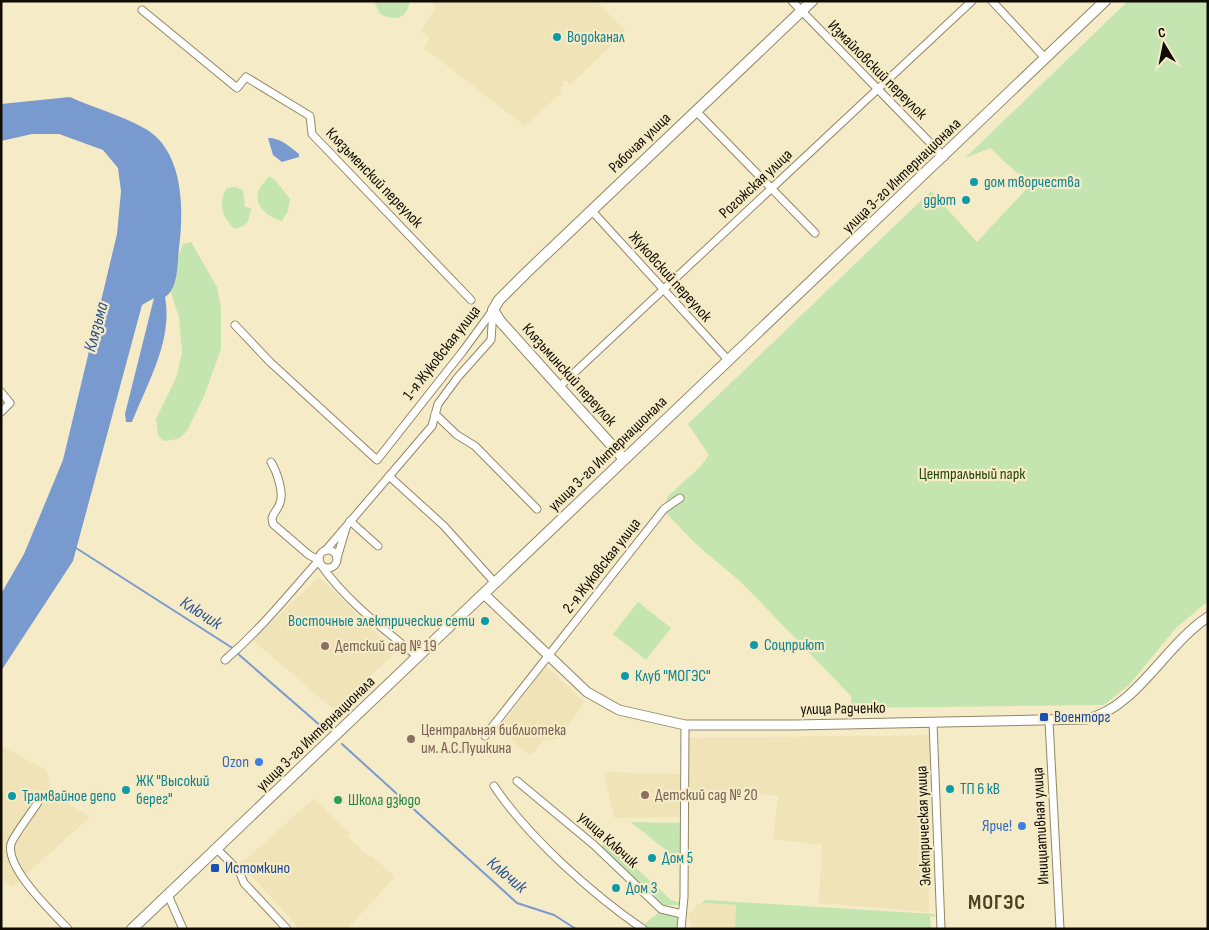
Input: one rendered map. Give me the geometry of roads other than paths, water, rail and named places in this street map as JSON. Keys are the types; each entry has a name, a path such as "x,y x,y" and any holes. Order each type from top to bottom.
{"main road":[{"name":"Рабочая улица","path":"493,310 505,294 812,1"},
{"name":"улица 3-го Интернационала","path":"132,929 485,595 624,459 944,157 1105,1"},
{"name":"Клязьминский переулок","path":"493,310 500,321 624,459"}],"street":[{"name":"Измайловский переулок","path":"792,1 944,157"},
{"name":"Рогожская улица","path":"559,387 972,1"},
{"path":"992,1 1045,58"},
{"name":"Клязьменский переулок","path":"142,10 237,88 246,77 310,116 312,134 471,300"},
{"path":"696,111 815,233"},
{"name":"Жуковский переулок","path":"592,211 728,361"},
{"name":"1-я Жуковская улица","path":"326,550 432,426 438,404 458,377 491,340 493,310"},
{"name":"1-я Жуковская улица","path":"236,325 270,362 377,460 493,310"},
{"path":"1,392 10,403 1,412"},
{"path":"435,414 457,435 475,446 537,509"},
{"path":"271,462 278,479 280,494 280,503 274,512 273,524 327,568 333,567"},
{"path":"389,476 444,526 496,584"},
{"name":"2-я Жуковская улица","path":"485,736 664,509 680,498"},
{"path":"331,579 333,567 348,523 378,546"},
{"path":"337,558 332,551 326,550 321,554 320,562 331,579 364,612 418,657"},
{"path":"225,660 276,611 298,582 320,562"},
{"name":"улица Радченко","path":"485,595 587,692 619,710 685,724 796,725 1087,719 1115,708 1183,636 1208,617"},
{"name":"Инициативная улица","path":"1049,721 1060,929"},
{"name":"Электрическая улица","path":"934,722 941,929"},
{"path":"681,929 685,724"},
{"name":"улица Ключик","path":"517,781 594,845 661,909 682,914"},
{"path":"494,786 526,826 595,894 643,929"},
{"path":"38,802 11,844 12,856 33,893 68,929"},
{"path":"217,849 238,871 244,884 287,929"},
{"path":"168,895 183,929"}],"water":[{"name":"Клязьма","path":"70,97 144,128 157,138 167,151 174,165 181,199 181,233 177,268 173,288 165,297 167,313 158,361 132,422 126,422 125,414 154,298 142,305 73,561 1,671 1,594 24,554 63,460 117,234 121,191 118,168 103,150 59,134 32,134 1,141 1,104"},
{"path":"268,138 277,139 285,143 299,154 299,157 282,162 273,155"}],"waterway":[{"name":"Ключик","path":"76,548 234,649"},
{"name":"Ключик","path":"237,653 322,727"},
{"name":"Ключик","path":"342,744 517,903 554,915 576,929"}],"place":[{"name":"Водоканал","path":"557,37"},
{"name":"дом творчества","path":"974,182"},
{"name":"ддют","path":"966,200"},
{"name":"Восточные электрические сети","path":"485,621"},
{"name":"Соцприют","path":"754,645"},
{"name":"Детский сад № 19","path":"325,646"},
{"name":"Клуб \"МОГЭС\"","path":"625,676"},
{"name":"Военторг","path":"1044,717"},
{"name":"Центральная библиотека им. А.С.Пушкина","path":"411,739"},
{"name":"Ozon","path":"259,762"},
{"name":"ТП 6 кВ","path":"950,789"},
{"name":"ЖК \"Высокий берег\"","path":"126,790"},
{"name":"Детский сад № 20","path":"645,795"},
{"name":"Трамвайное депо","path":"12,796"},
{"name":"Школа дзюдо","path":"338,800"},
{"name":"Ярче!","path":"1022,826"},
{"name":"Дом 5","path":"652,858"},
{"name":"Истомкино","path":"215,868"},
{"name":"Дом 3","path":"616,888"}],"district":[{"name":"МОГЭС","path":"997,902"}],"park label":[{"name":"Центральный парк","path":"972,474"}]}
